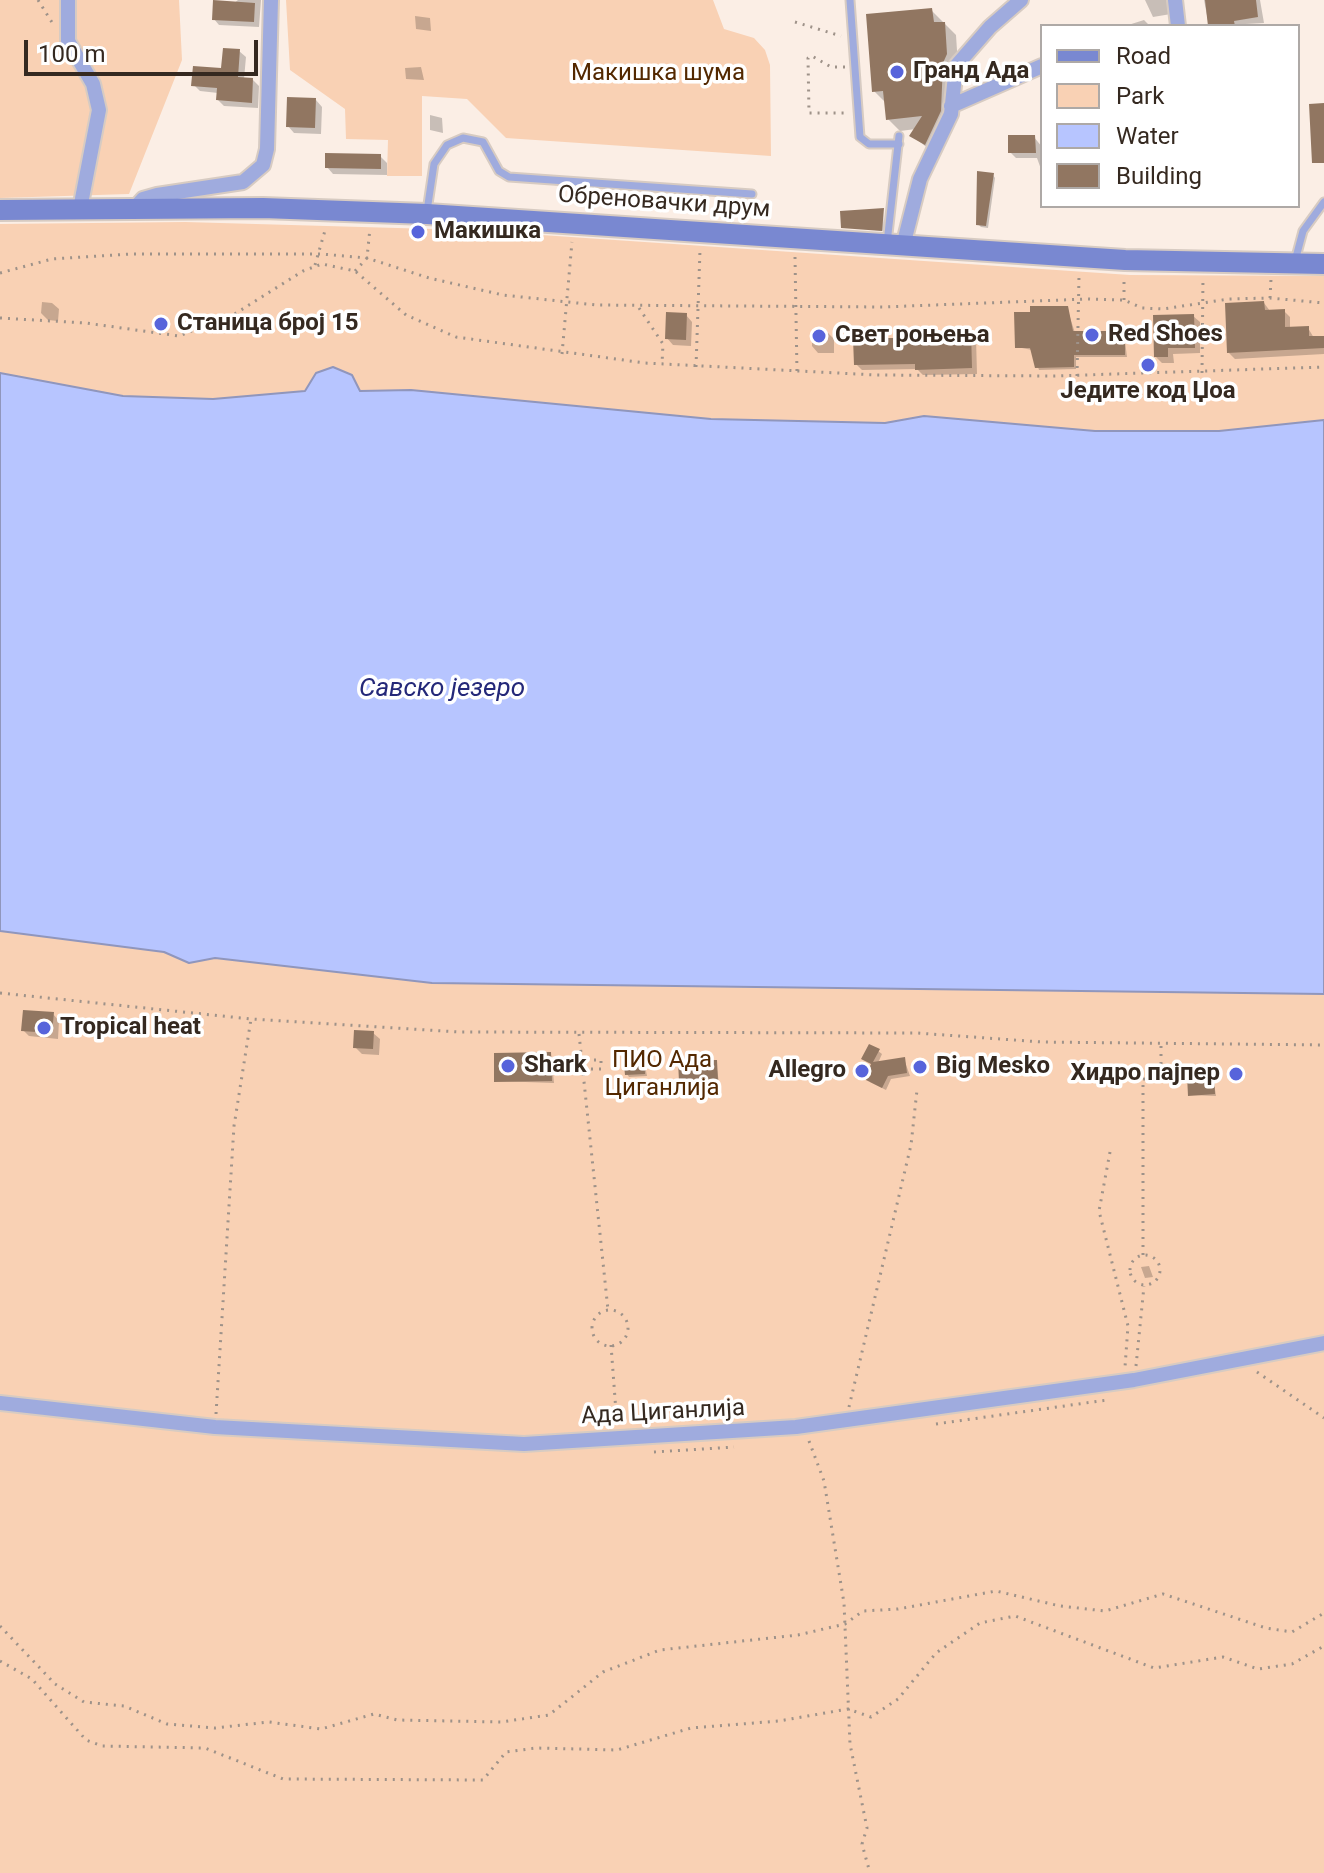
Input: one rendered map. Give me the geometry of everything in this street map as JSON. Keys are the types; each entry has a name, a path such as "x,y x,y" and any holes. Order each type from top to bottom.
{"street":[{"path":"68,0 68,41 93,84 99,110 80,209"},
{"path":"134,209 143,199 157,195 243,182 263,165 267,149 271,0"},
{"path":"895,246 920,179 948,122 956,66 966,51 1021,0"},
{"path":"1175,0 1178,24"},
{"path":"951,106 1040,67"},
{"name":"Обреновачки друм","path":"0,210 371,211 1125,260 1324,264"},
{"name":"Ада Циганлија","path":"0,1403 215,1427 524,1444 803,1426 1129,1381 1324,1343"}],"lane":[{"path":"850,0 857,113 863,142 899,140 895,246"},
{"path":"427,214 434,164 447,145 463,138 483,142 499,171 509,177 752,194"},
{"path":"1295,263 1303,231 1324,202"}],"path":[{"path":"795,22 852,40"},
{"path":"854,67 831,67 812,56 808,58 809,113 857,113"},
{"path":"0,318 86,323 179,336 233,315 315,265 321,254 329,210"},
{"path":"355,271 367,258 371,211"},
{"path":"562,354 574,222"},
{"path":"696,367 701,231"},
{"path":"796,238 794,307 797,373"},
{"path":"0,273 52,259 130,254 321,254 367,258 464,287 566,302 638,306 977,306 1124,300 1150,309 1270,298 1324,303"},
{"path":"1077,376 1080,257"},
{"path":"1124,300 1125,260"},
{"path":"1202,373 1203,262"},
{"path":"315,265 332,265 355,271 395,307 438,331 456,337 562,354 797,373 1077,376 1324,367"},
{"path":"638,306 663,344 662,364"},
{"path":"0,993 251,1019 459,1032 917,1033 1042,1042 1324,1045"},
{"path":"215,1427 234,1126 251,1019"},
{"path":"579,1034 608,1310"},
{"path":"1143,1255 1143,1079 1161,1078 1161,1044"},
{"path":"582,1060 601,1060 601,1069 583,1069"},
{"path":"846,1420 911,1145 917,1090"},
{"path":"1110,1152 1099,1211 1128,1326 1129,1381"},
{"path":"1143,1255 1153,1257 1161,1270 1154,1283 1144,1286 1135,1282 1130,1273 1134,1259 1143,1255"},
{"path":"1129,1381 1144,1286"},
{"path":"608,1310 620,1313 627,1323 626,1336 611,1345 595,1339 592,1329 598,1314 608,1310"},
{"path":"611,1345 618,1438"},
{"path":"1253,1357 1256,1371 1324,1418"},
{"path":"803,1426 824,1481 845,1624 850,1744 867,1828 862,1844 870,1873"},
{"path":"0,1626 55,1684 84,1702 124,1706 167,1724 215,1728 269,1722 321,1729 374,1714 397,1720 501,1722 549,1715 603,1672 660,1650 798,1635 845,1624 863,1611 898,1609 996,1591 1060,1606 1105,1611 1163,1594 1266,1628 1292,1632 1324,1613"},
{"path":"0,1661 32,1679 86,1740 102,1746 205,1748 283,1779 483,1780 506,1752 536,1748 617,1750 691,1728 779,1721 848,1709 871,1717 898,1699 936,1653 980,1623 1015,1616 1154,1668 1223,1657 1258,1669 1292,1664 1324,1646"}],"green space":[{"path":"0,0 179,0 182,60 129,194 0,198"},
{"name":"Макишка шума","path":"286,0 713,0 724,29 754,38 765,50 770,65 771,156 506,138 467,99 422,96 422,176 387,176 388,140 346,139 345,109 290,70"},
{"name":"ПИО Ада Циганлија","path":"185,222 468,230 1130,275 1324,276 1324,1873 0,1873 0,224"}],"water":[{"name":"Савско језеро","path":"333,367 352,375 360,391 411,390 711,419 885,423 924,416 1095,431 1219,431 1324,420 1324,994 432,983 215,958 189,963 164,952 0,931 0,373 123,396 213,399 305,391 316,373"}],"building":[{"path":"213,0 255,3 254,22 212,20"},
{"path":"1205,0 1256,0 1258,17 1234,21 1235,24 1208,24"},
{"path":"932,8 934,22 945,22 947,54 943,63 941,111 925,145 909,136 922,116 886,120 883,91 872,92 866,14"},
{"path":"223,48 240,49 238,77 253,78 252,103 216,100 217,88 191,86 193,66 221,68"},
{"path":"287,97 316,98 315,128 286,127"},
{"path":"1324,103 1324,163 1312,163 1309,104"},
{"path":"1008,135 1035,135 1036,153 1008,153"},
{"path":"325,153 381,154 381,169 325,168"},
{"path":"977,171 994,173 986,226 976,225"},
{"path":"884,208 882,231 841,228 840,211"},
{"path":"1264,301 1265,310 1285,309 1285,327 1309,326 1309,336 1324,336 1324,348 1227,353 1225,303"},
{"path":"1030,306 1068,306 1073,331 1125,331 1125,355 1074,355 1074,367 1035,368 1030,348 1015,348 1014,312 1030,312"},
{"path":"666,312 687,313 686,340 665,339"},
{"path":"1194,314 1195,348 1168,348 1168,357 1154,357 1153,315"},
{"path":"949,330 971,330 972,368 915,370 915,364 854,365 853,338 949,338"},
{"path":"23,1010 54,1012 52,1033 21,1031"},
{"path":"354,1030 374,1031 373,1049 353,1048"},
{"path":"869,1044 880,1049 873,1062 905,1057 907,1073 888,1076 882,1088 864,1079 871,1064 861,1059"},
{"path":"551,1052 552,1081 494,1082 494,1053"},
{"path":"644,1053 645,1074 625,1075 623,1054"},
{"path":"678,1060 717,1060 718,1081 679,1082"},
{"path":"1214,1074 1215,1094 1188,1096 1187,1075"}],"place":[{"name":"Гранд Ада","path":"897,72"},
{"name":"Макишка","path":"418,232"},
{"name":"Станица број 15","path":"161,324"},
{"name":"Red Shoes","path":"1092,335"},
{"name":"Свет роњења","path":"819,336"},
{"name":"Једите код Џоа","path":"1148,365"},
{"name":"Tropical heat","path":"44,1028"},
{"name":"Shark","path":"508,1066"},
{"name":"Big Mesko","path":"920,1067"},
{"name":"Allegro","path":"862,1071"},
{"name":"Хидро пајпер","path":"1236,1074"}]}
